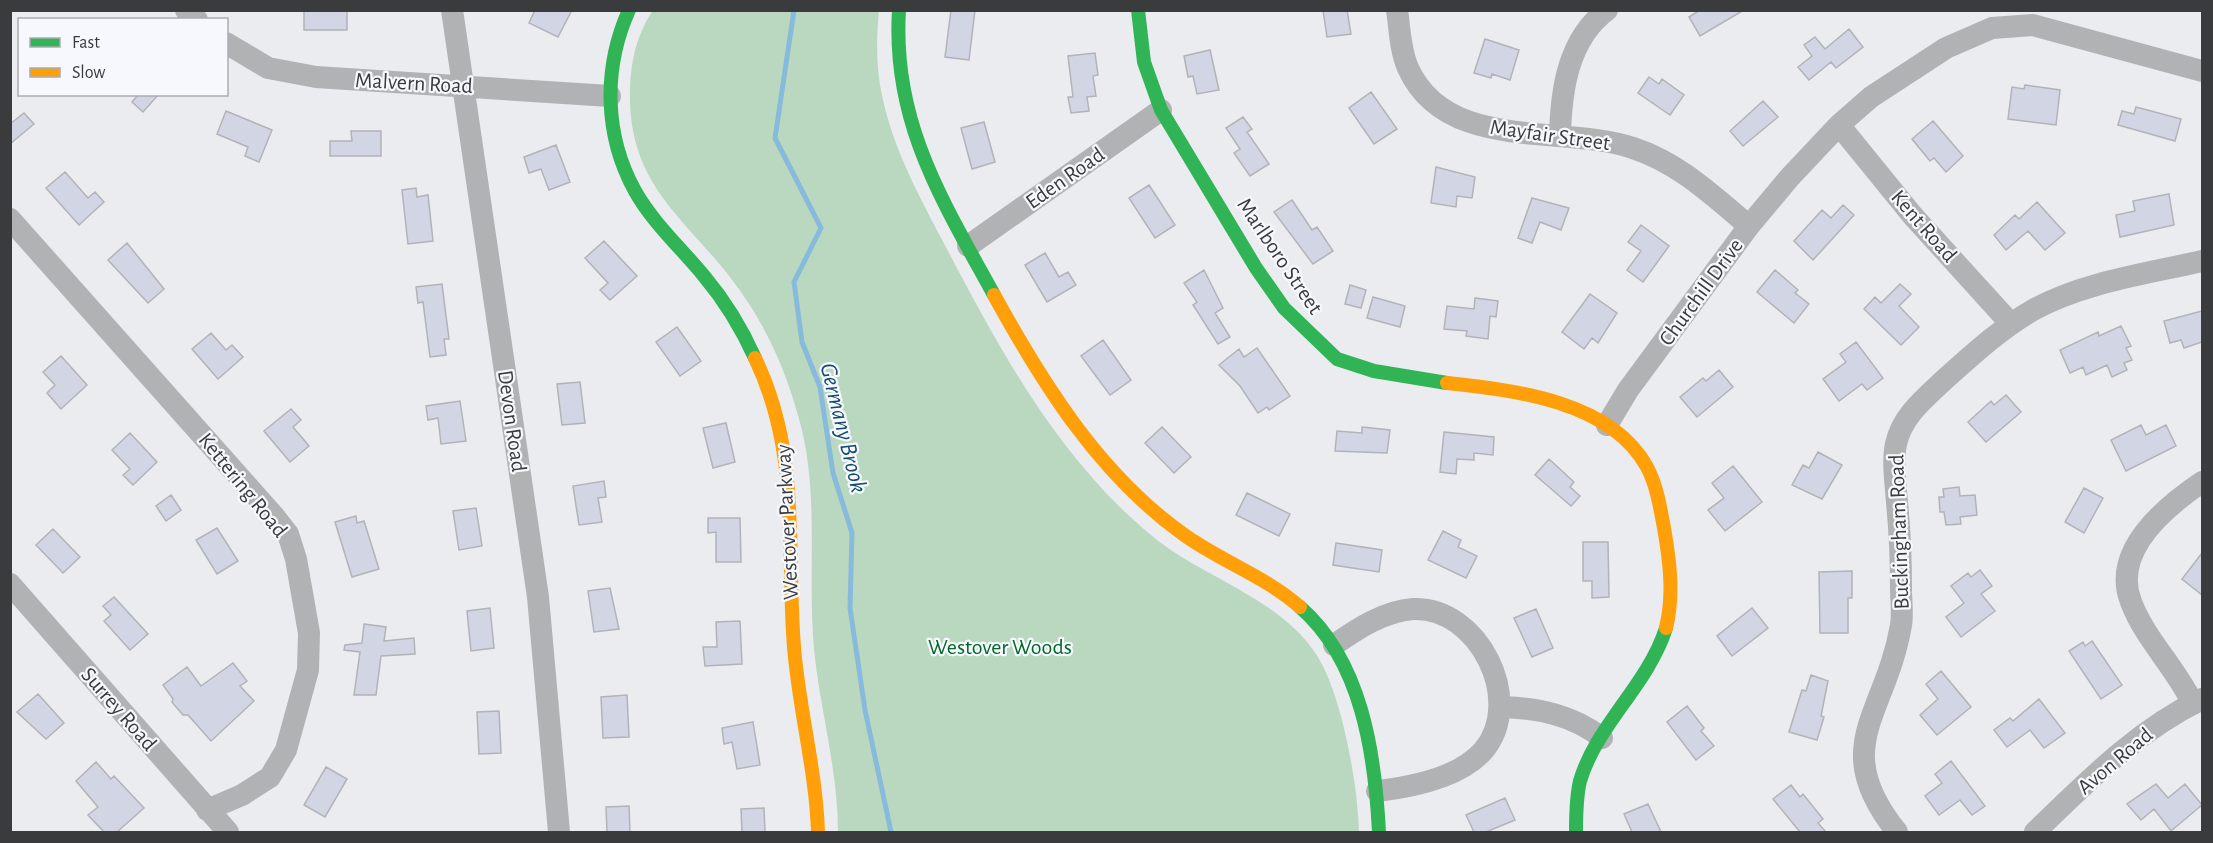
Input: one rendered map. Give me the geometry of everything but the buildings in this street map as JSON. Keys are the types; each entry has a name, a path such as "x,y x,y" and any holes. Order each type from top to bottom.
{"street":[{"name":"Devon Road","path":"452,10 538,597 559,832"},
{"name":"Westover Parkway","path":"629,10 613,56 610,96 615,148 628,183 648,214 711,285 739,325 762,373 780,426 788,471 794,651 816,792 818,832"},
{"path":"899,10 897,54 909,118 926,165 1020,340 1067,414 1098,454 1166,522 1280,593 1317,623 1334,645 1351,682 1377,791 1379,832"},
{"name":"Marlboro Street","path":"1138,10 1137,33 1141,58 1161,110 1285,309 1301,328 1337,359 1387,375 1546,396 1585,411 1607,425"},
{"name":"Mayfair Street","path":"1397,10 1401,46 1408,69 1422,90 1442,109 1487,128 1606,140 1658,157 1686,174 1749,226"},
{"path":"1560,136 1561,99 1566,74 1585,32 1607,10"},
{"name":"Churchill Drive","path":"1607,425 1628,390 1749,226 1839,125 1871,97 1990,19 2054,29 2202,71"},
{"name":"Malvern Road","path":"228,44 268,68 291,74 610,96"},
{"name":"Eden Road","path":"968,246 1161,110"},
{"name":"Kent Road","path":"1839,125 1913,216 2011,324"},
{"name":"Kettering Road","path":"10,219 288,534 296,559 309,633 308,670 286,750 270,777 242,795 207,810"},
{"name":"Buckingham Road","path":"1897,832 1878,808 1867,783 1862,762 1865,737 1889,670 1901,624 1895,446 1903,424 1917,405 1969,357 2033,310 2077,292 2202,261"},
{"path":"1576,832 1577,787 1582,769 1655,657 1671,610 1673,587 1671,566 1652,476 1643,459 1628,442 1607,425"},
{"path":"2198,702 2140,619 2126,584 2129,564 2138,542 2156,519 2180,497 2202,482"},
{"name":"Surrey Road","path":"10,584 228,832"},
{"path":"1334,645 1383,616 1411,609 1435,612 1461,626 1483,652 1497,680 1501,707 1496,730 1478,756 1460,769 1417,783 1377,791"},
{"name":"Avon Road","path":"2035,832 2119,752 2142,734 2198,702"},
{"path":"1501,707 1535,710 1565,717 1602,738"}],"green space":[{"name":"Westover Woods","path":"653,10 879,11 877,44 879,78 888,120 902,159 968,290 1012,366 1061,439 1118,505 1171,550 1260,602 1281,617 1300,634 1316,654 1334,692 1341,715 1356,790 1359,832 838,832 832,763 814,649 811,504 809,475 799,419 776,353 760,322 721,266 665,200 650,178 639,152 632,123 630,88 633,57 647,19"}],"waterway":[{"name":"Germany Brook","path":"794,10 775,138 821,228 794,282 802,342 820,387 833,473 852,533 850,608 865,710 891,832"}],"traffic: fast":[{"path":"629,10 621,32 611,78 613,124 617,147 625,170 650,214 726,305 755,358"},
{"path":"899,10 899,51 912,124 939,193 994,295"},
{"path":"1138,10 1144,62 1161,110 1256,268 1284,308 1337,359 1374,371 1447,383"},
{"path":"1300,607 1321,629 1338,654 1351,681 1369,741 1379,832"},
{"path":"1576,832 1579,787 1588,760 1598,741 1647,668 1666,628"}],"traffic: slow":[{"path":"994,295 1053,394 1075,425 1125,484 1153,510 1197,544 1272,586 1300,607"},
{"path":"755,358 770,394 785,465 789,501 794,647 817,809 818,832"},
{"path":"1447,383 1530,395 1559,403 1586,413 1610,427 1631,445 1647,467 1656,489 1661,512 1670,578 1670,603 1666,628"}]}
